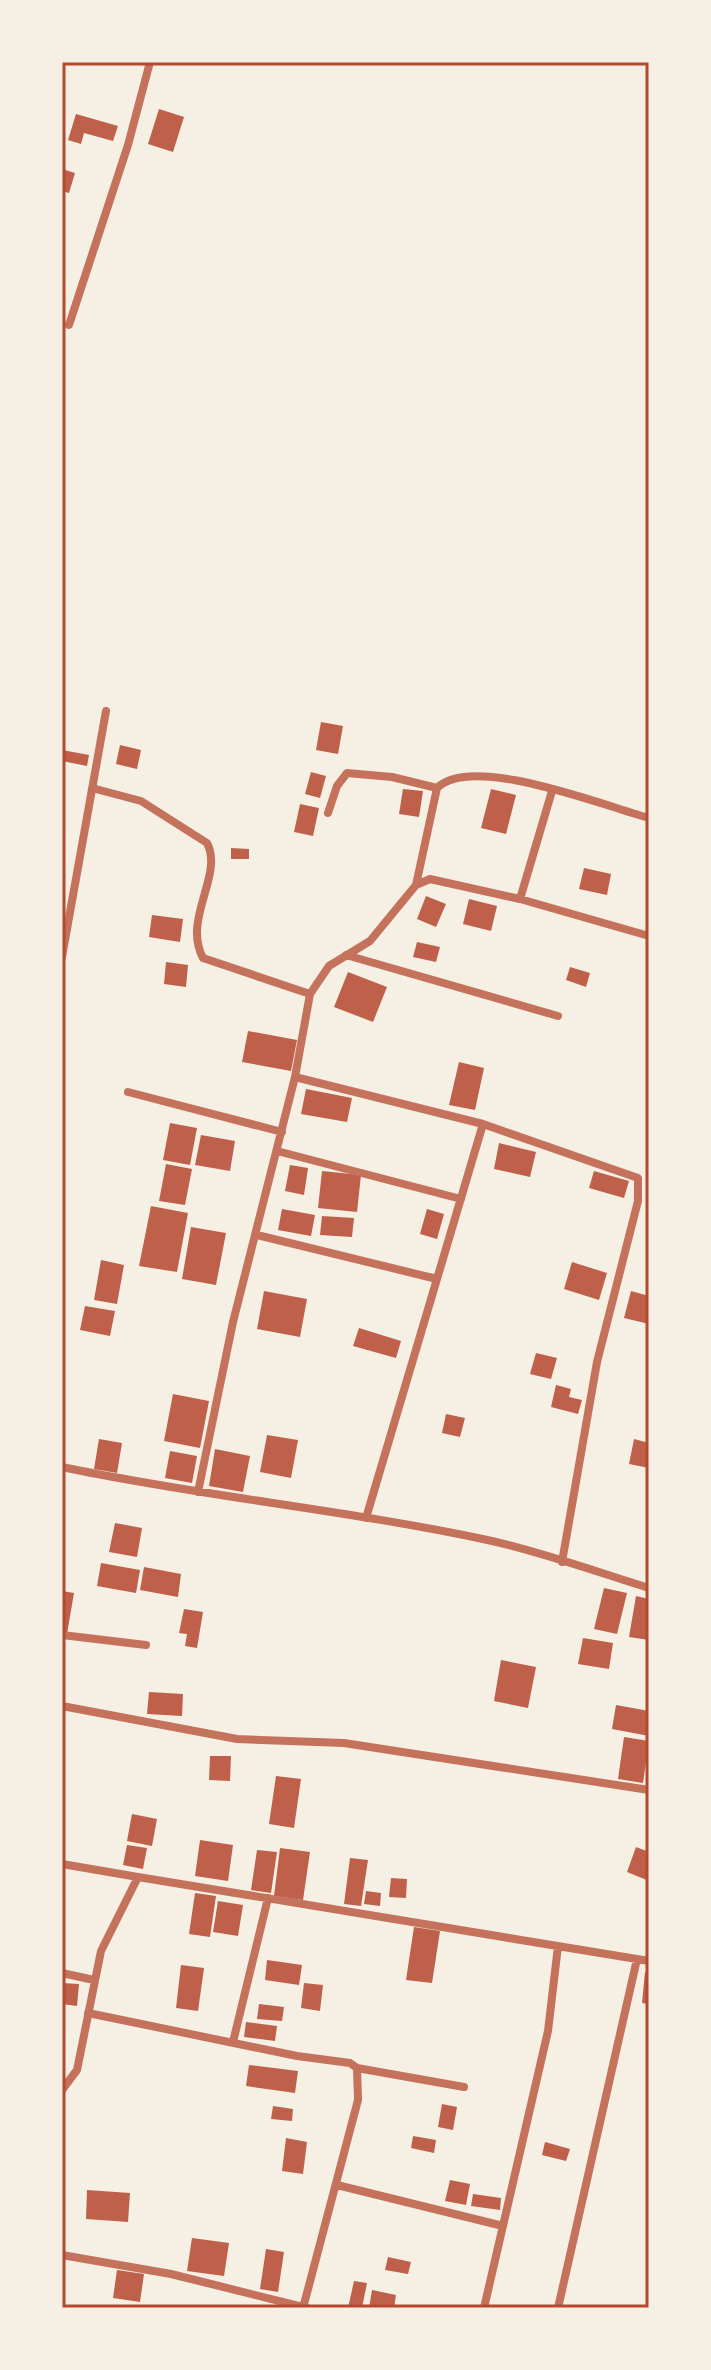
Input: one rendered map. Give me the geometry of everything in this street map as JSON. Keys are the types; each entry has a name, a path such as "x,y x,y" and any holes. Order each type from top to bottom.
{"street":[{"path":"69,325 128,145 150,62"},
{"path":"62,957 106,711"},
{"path":"328,813 337,786 347,773 392,777 437,788"},
{"path":"198,1492 233,1322 295,1077 310,994 329,966 370,941 416,885 437,788 444,781 475,775 552,791 649,818"},
{"path":"92,788 141,801 207,843 212,862 197,930 203,958 310,994"},
{"path":"520,899 552,791"},
{"path":"416,885 430,879 520,899 649,936"},
{"path":"346,955 558,1016"},
{"path":"295,1077 483,1124 638,1178 640,1187 597,1362 562,1562"},
{"path":"128,1092 282,1132"},
{"path":"366,1518 483,1124"},
{"path":"277,1151 461,1199"},
{"path":"257,1235 437,1279"},
{"path":"62,1467 170,1490 366,1518 496,1542 649,1588"},
{"path":"62,1635 146,1645"},
{"path":"62,1706 237,1739 344,1743 649,1790"},
{"path":"62,1864 649,1961"},
{"path":"62,2090 77,2070 94,1980 107,1938 138,1877"},
{"path":"233,2042 268,1898"},
{"path":"484,2308 548,2031 558,1946"},
{"path":"558,2308 637,1959"},
{"path":"62,1973 94,1980"},
{"path":"88,2013 464,2087"},
{"path":"62,2255 171,2274 305,2308 358,2100 357,2068"},
{"path":"337,2185 503,2226"}],"building":[{"path":"159,109 184,117 173,152 148,144"},
{"path":"76,114 118,126 113,141 84,133 81,144 68,140"},
{"path":"62,169 75,173 69,193 62,191"},
{"path":"321,722 343,726 338,754 316,750"},
{"path":"120,745 141,750 137,769 116,764"},
{"path":"62,750 89,755 87,766 62,761"},
{"path":"311,772 326,776 320,798 305,794"},
{"path":"403,789 423,791 419,817 399,814"},
{"path":"491,789 516,795 506,834 481,828"},
{"path":"300,804 319,808 313,836 294,832"},
{"path":"231,848 249,849 249,859 231,859"},
{"path":"584,868 611,874 607,895 579,889"},
{"path":"426,896 446,904 436,927 417,919"},
{"path":"469,899 497,906 491,931 463,924"},
{"path":"152,915 183,919 180,942 149,937"},
{"path":"417,942 440,947 436,962 413,957"},
{"path":"166,962 188,965 186,987 164,984"},
{"path":"570,967 590,973 586,987 566,980"},
{"path":"348,972 387,987 373,1022 334,1007"},
{"path":"248,1031 297,1040 291,1071 242,1062"},
{"path":"459,1062 484,1068 475,1110 449,1105"},
{"path":"306,1089 352,1098 347,1122 301,1114"},
{"path":"170,1123 197,1128 190,1165 163,1160"},
{"path":"201,1135 235,1141 230,1171 195,1165"},
{"path":"499,1143 536,1152 530,1177 494,1169"},
{"path":"166,1164 192,1169 185,1205 159,1201"},
{"path":"290,1165 308,1168 304,1195 285,1191"},
{"path":"322,1171 361,1175 357,1212 318,1208"},
{"path":"594,1171 629,1181 624,1198 589,1188"},
{"path":"151,1206 188,1213 177,1272 139,1266"},
{"path":"282,1209 315,1215 311,1236 278,1230"},
{"path":"427,1209 444,1214 437,1239 420,1234"},
{"path":"322,1216 354,1218 352,1237 320,1235"},
{"path":"191,1227 226,1233 216,1285 182,1279"},
{"path":"101,1260 124,1265 117,1304 94,1300"},
{"path":"572,1262 607,1273 599,1300 564,1289"},
{"path":"264,1291 307,1299 300,1337 257,1329"},
{"path":"631,1291 649,1296 649,1324 624,1318"},
{"path":"85,1306 115,1311 110,1336 80,1330"},
{"path":"359,1328 401,1341 396,1358 353,1346"},
{"path":"536,1353 557,1358 551,1379 530,1374"},
{"path":"556,1385 571,1389 569,1397 582,1400 578,1414 551,1407"},
{"path":"173,1394 209,1401 200,1448 164,1441"},
{"path":"446,1414 465,1418 460,1437 442,1433"},
{"path":"267,1435 298,1440 291,1478 260,1472"},
{"path":"99,1439 122,1443 117,1473 94,1469"},
{"path":"634,1439 649,1443 649,1468 629,1464"},
{"path":"215,1449 250,1456 243,1492 209,1486"},
{"path":"170,1451 197,1456 192,1483 165,1478"},
{"path":"115,1523 142,1528 137,1557 109,1552"},
{"path":"101,1563 140,1570 136,1593 97,1586"},
{"path":"144,1567 181,1574 178,1597 140,1590"},
{"path":"604,1588 627,1593 617,1634 594,1629"},
{"path":"62,1591 74,1593 67,1634 62,1633"},
{"path":"636,1596 649,1599 649,1640 629,1637"},
{"path":"184,1609 203,1612 197,1648 185,1646 187,1634 179,1633"},
{"path":"583,1638 613,1643 609,1669 578,1664"},
{"path":"501,1660 536,1667 528,1708 494,1701"},
{"path":"149,1692 183,1694 182,1716 147,1714"},
{"path":"616,1705 649,1711 649,1736 612,1729"},
{"path":"624,1737 649,1741 643,1783 618,1779"},
{"path":"210,1756 231,1756 230,1781 209,1780"},
{"path":"276,1776 301,1779 294,1828 269,1824"},
{"path":"132,1814 157,1819 152,1846 127,1841"},
{"path":"200,1840 233,1845 228,1881 195,1876"},
{"path":"127,1845 147,1848 143,1869 123,1865"},
{"path":"636,1847 649,1852 649,1881 627,1872"},
{"path":"280,1848 310,1852 303,1900 274,1896"},
{"path":"257,1850 277,1852 271,1893 251,1890"},
{"path":"350,1858 368,1860 361,1906 344,1904"},
{"path":"391,1878 407,1879 406,1898 389,1897"},
{"path":"366,1891 381,1893 380,1906 364,1904"},
{"path":"195,1893 216,1896 210,1937 189,1934"},
{"path":"218,1901 243,1905 238,1936 213,1932"},
{"path":"414,1927 440,1931 432,1983 406,1980"},
{"path":"267,1960 302,1965 299,1985 265,1980"},
{"path":"181,1965 204,1968 198,2011 176,2008"},
{"path":"645,1972 649,1973 649,2004 642,2003"},
{"path":"62,1983 79,1984 77,2006 62,2004"},
{"path":"304,1983 323,1985 320,2011 301,2008"},
{"path":"259,2004 284,2007 282,2021 257,2019"},
{"path":"246,2022 277,2026 275,2041 244,2037"},
{"path":"249,2065 298,2071 295,2093 246,2086"},
{"path":"442,2104 457,2107 453,2130 438,2127"},
{"path":"273,2106 293,2109 292,2121 271,2119"},
{"path":"413,2136 436,2140 434,2153 411,2148"},
{"path":"286,2138 307,2142 303,2174 282,2171"},
{"path":"545,2142 570,2149 566,2161 542,2155"},
{"path":"450,2180 470,2184 466,2205 445,2201"},
{"path":"87,2190 130,2193 128,2222 86,2219"},
{"path":"473,2194 501,2198 500,2210 471,2206"},
{"path":"192,2238 229,2243 224,2276 187,2271"},
{"path":"266,2249 284,2252 278,2292 260,2289"},
{"path":"388,2257 411,2262 408,2274 385,2270"},
{"path":"117,2270 144,2274 140,2302 113,2298"},
{"path":"354,2281 367,2283 362,2308 348,2308"},
{"path":"372,2290 396,2295 394,2308 369,2308"}]}
